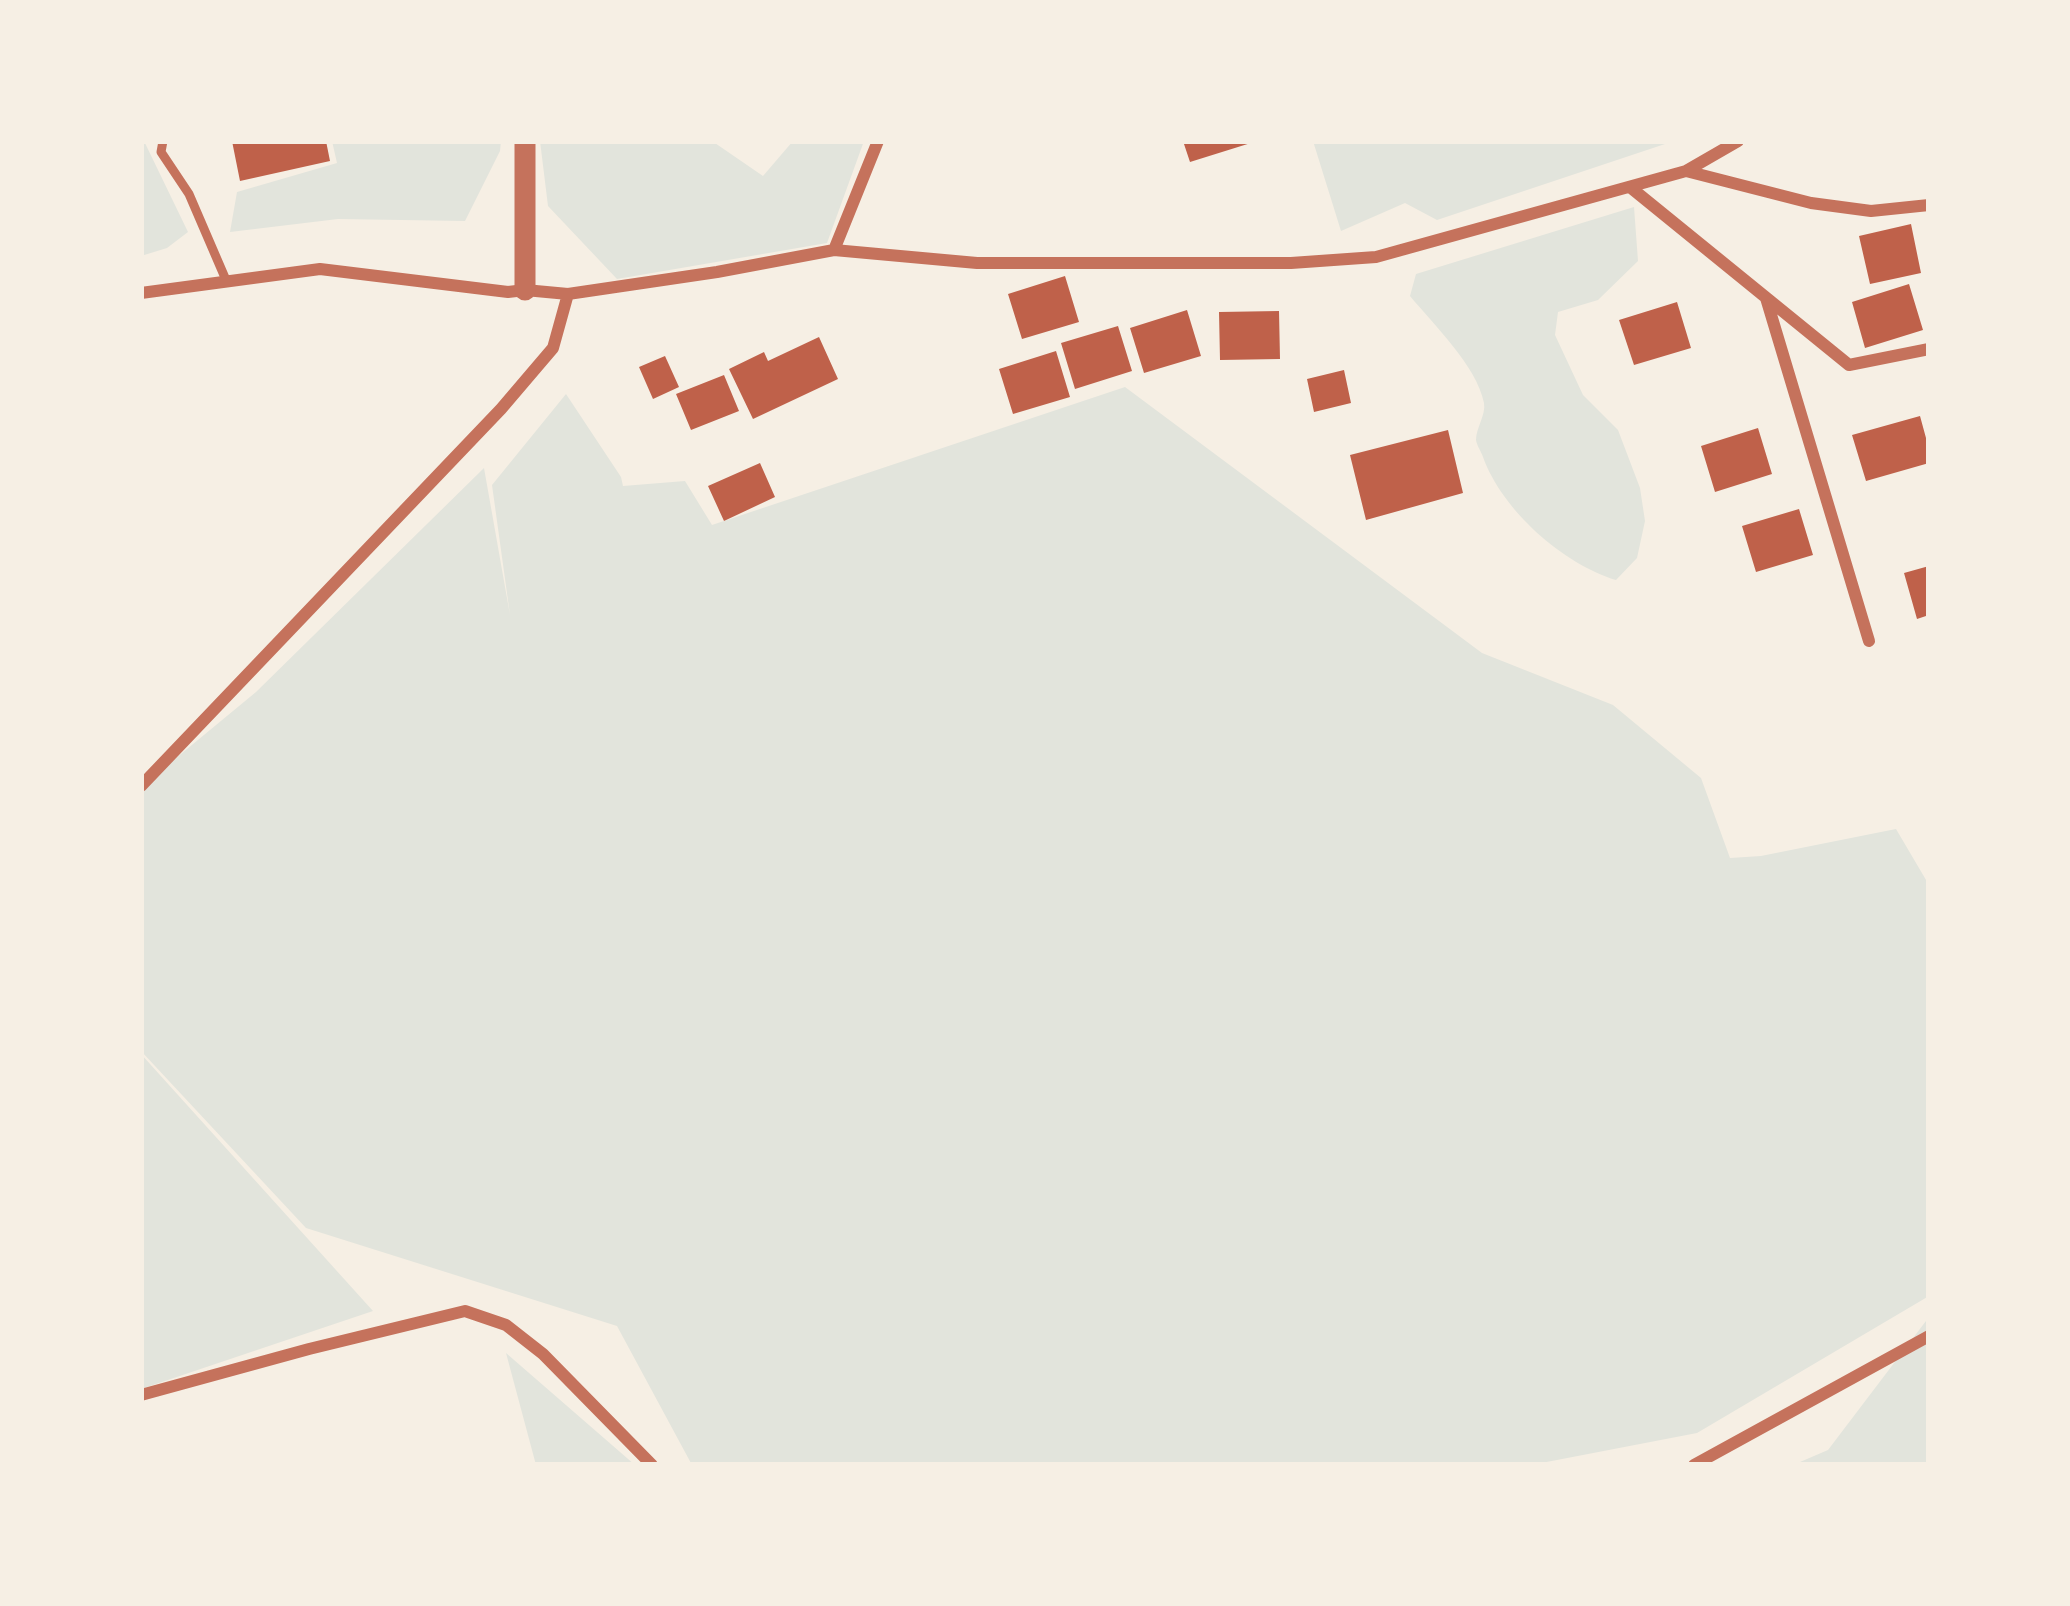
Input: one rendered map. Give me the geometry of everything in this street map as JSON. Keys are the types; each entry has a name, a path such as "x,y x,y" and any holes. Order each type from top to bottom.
{"street":[{"path":"525,141 525,290"},
{"path":"834,250 878,141"},
{"path":"141,293 320,268 508,292 568,294 834,250 977,263 1349,259 1396,251 1630,188 1686,171 1738,141"},
{"path":"1686,171 1811,203 1871,211 1929,205"},
{"path":"1630,188 1849,365 1929,349"},
{"path":"141,787 501,409 553,348 568,294"},
{"path":"1766,298 1869,641"},
{"path":"141,1395 464,1311 506,1325 543,1354 652,1465"},
{"path":"1694,1465 1929,1336"}],"lane":[{"path":"163,141 161,152 189,194 226,280"}],"shaded area":[{"path":"141,141 188,232 167,248 141,256"},
{"path":"332,141 501,141 465,221 338,219 230,232 237,192 337,163"},
{"path":"540,141 712,141 763,176 793,141 864,141 827,243 617,279 548,206"},
{"path":"1313,141 1674,141 1437,220 1405,203 1341,231"},
{"path":"1634,207 1638,261 1598,300 1558,312 1555,335 1583,395 1618,430 1640,488 1645,521 1637,558 1616,580 1556,548 1504,496 1476,440 1484,408 1480,389 1453,346 1410,296 1416,274"},
{"path":"1125,387 1482,653 1613,705 1701,778 1730,858 1896,829 1929,885 1929,1296 1697,1433 1531,1465 692,1465 617,1326 306,1228 141,1051 141,787 256,692 484,468 510,615 492,485 566,394 623,486 685,481 712,525"},
{"path":"141,1054 373,1311 141,1389"},
{"path":"1929,1317 1929,1465 1793,1465 1828,1450"},
{"path":"506,1353 635,1465 536,1465"}],"building":[{"path":"232,141 326,141 330,161 240,181"},
{"path":"1183,141 1254,141 1254,142 1190,162"},
{"path":"1911,224 1921,273 1870,284 1859,236"},
{"path":"1065,276 1079,322 1022,339 1008,294"},
{"path":"1909,284 1923,330 1865,348 1852,302"},
{"path":"1677,302 1691,348 1634,365 1619,320"},
{"path":"1187,310 1201,356 1144,373 1130,328"},
{"path":"1279,311 1280,359 1220,360 1219,312"},
{"path":"1118,326 1132,371 1075,389 1061,343"},
{"path":"819,337 838,379 753,419 729,369 764,352 768,361"},
{"path":"1056,351 1070,397 1013,414 999,369"},
{"path":"665,356 679,387 653,399 639,367"},
{"path":"1344,370 1351,403 1314,412 1307,379"},
{"path":"724,375 739,411 691,430 676,394"},
{"path":"1920,416 1929,463 1866,481 1852,435"},
{"path":"1758,428 1772,474 1715,492 1701,446"},
{"path":"1448,430 1463,493 1366,520 1350,455"},
{"path":"760,463 775,497 724,521 708,486"},
{"path":"1799,509 1813,555 1756,572 1742,526"},
{"path":"1929,566 1929,615 1917,619 1904,573"}]}
